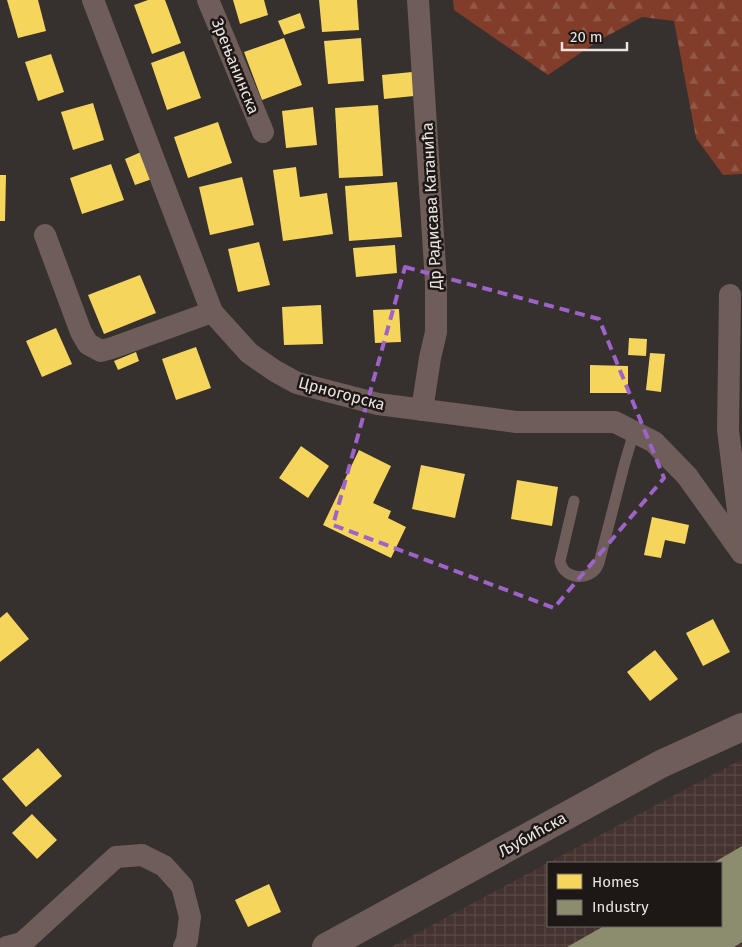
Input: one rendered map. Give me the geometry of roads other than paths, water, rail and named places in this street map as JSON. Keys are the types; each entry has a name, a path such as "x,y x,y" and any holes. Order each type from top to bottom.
{"street":[{"name":"Црногорска","path":"93,0 212,312 249,353 275,371 297,382 378,404 516,422 615,422 654,442 687,476 742,553"},
{"name":"Зрењанинска","path":"208,0 263,132"},
{"name":"Др Радисава Катанића","path":"418,0 436,283 436,332 422,410"},
{"path":"45,235 80,332 88,344 101,351 212,312"},
{"path":"730,295 728,430 742,542"},
{"name":"Љубићска","path":"326,947 661,764 742,727"},
{"path":"0,944 6,947 22,944 116,857 142,855 164,866 182,886 190,917 187,940 184,947"}],"lane":[{"path":"574,501 560,561 564,571 568,574 580,576 587,575 595,570 600,563 624,462 634,432"}]}
